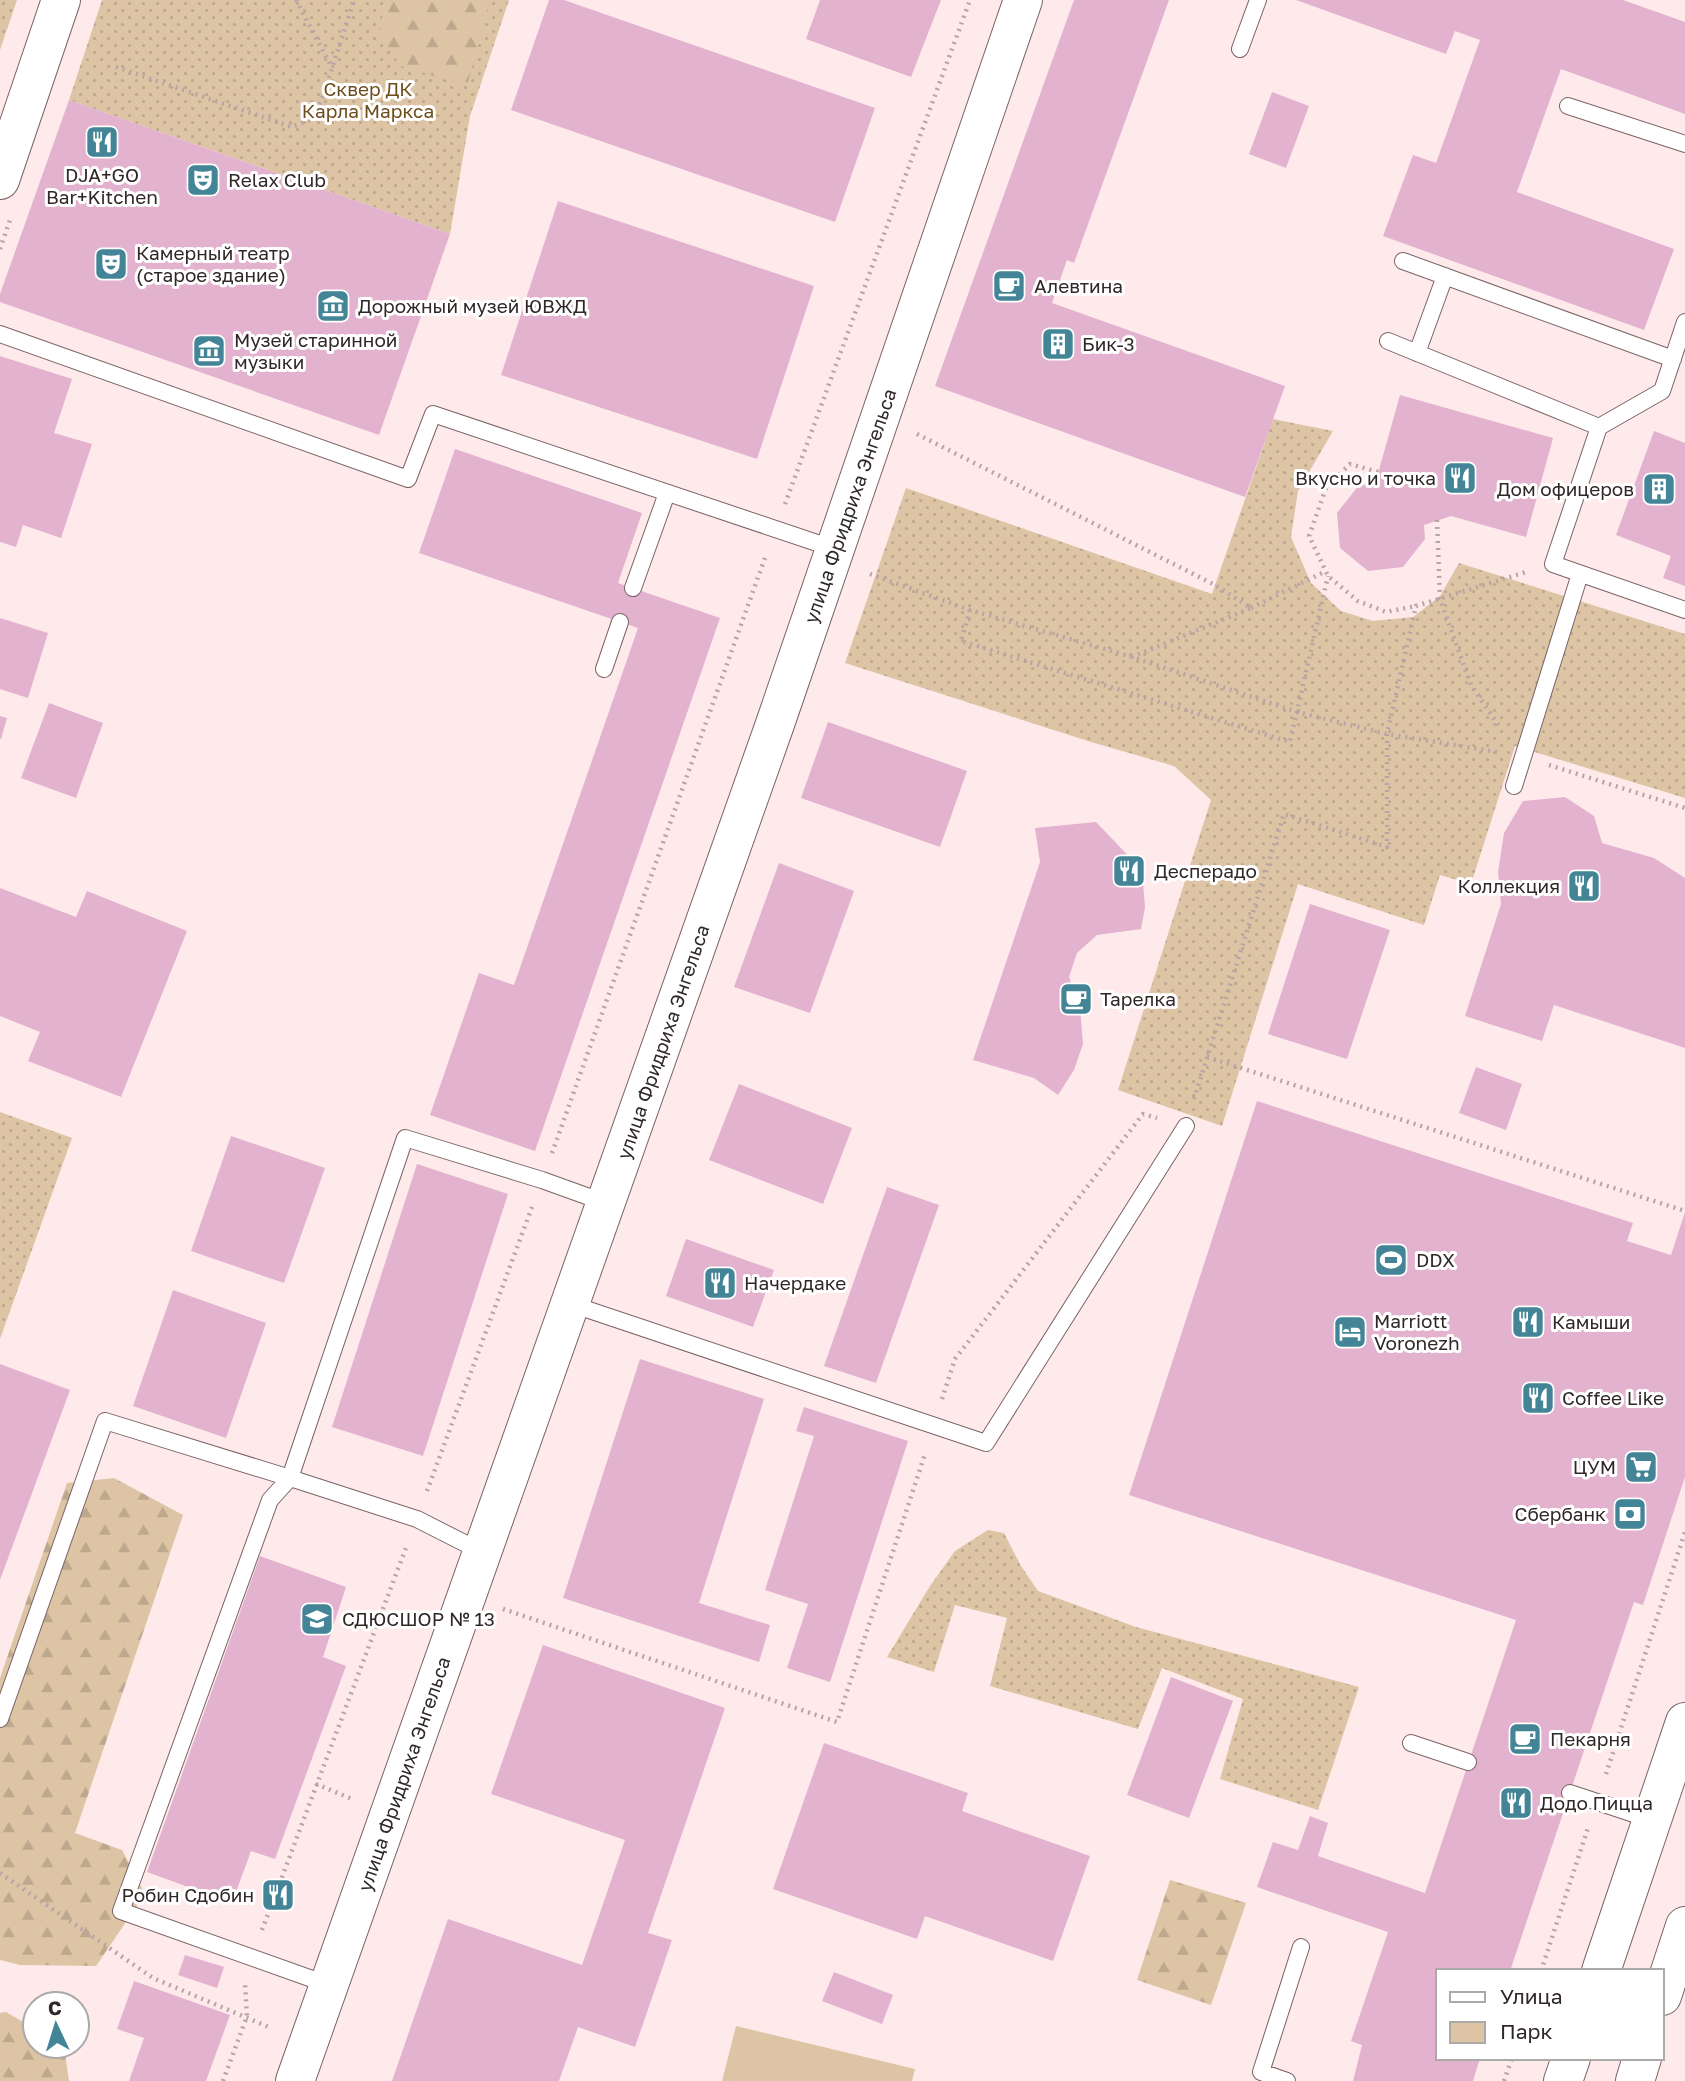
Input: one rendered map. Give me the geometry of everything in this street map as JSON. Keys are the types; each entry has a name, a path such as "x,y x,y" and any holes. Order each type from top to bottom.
{"street":[{"path":"0,180 61,0"},
{"name":"улица Фридриха Энгельса","path":"295,2081 606,1203 850,561 1023,0"},
{"path":"1602,1969 1685,1722"},
{"path":"1664,1990 1685,1926"},
{"path":"1563,2081 1570,2060"},
{"path":"1635,2081 1641,2060"}],"lane":[{"path":"1240,50 1258,0"},
{"path":"1568,106 1685,143"},
{"path":"1403,261 1673,359"},
{"path":"1417,353 1445,276"},
{"path":"1685,322 1662,391 1599,427 1553,564 1685,610"},
{"path":"0,334 408,479 433,414 776,529 850,561"},
{"path":"1388,341 1599,427"},
{"path":"633,588 667,493"},
{"path":"1514,786 1580,573"},
{"path":"604,668 620,622"},
{"path":"571,1304 986,1443 1186,1126"},
{"path":"329,1985 121,1911 270,1500 290,1478 405,1138 542,1180 606,1203"},
{"path":"0,1719 105,1421 417,1519 482,1552"},
{"path":"1412,1743 1468,1762"},
{"path":"1570,1793 1652,1820"},
{"path":"1287,2081 1261,2072 1301,1947"}],"path":[{"path":"296,0 332,66"},
{"path":"116,67 292,127 312,119 322,99 354,0"},
{"path":"316,1784 542,1180 970,0"},
{"path":"906,431 919,435 1203,578 1251,608"},
{"path":"1378,472 1350,464 1326,488 1309,536 1327,574 1358,601 1386,612 1416,606 1553,564"},
{"path":"1437,520 1440,599 1471,685 1522,756"},
{"path":"850,561 970,610 1132,657 1297,712 1387,734 1522,756 1685,808"},
{"path":"970,610 961,641 1290,742 1327,574"},
{"path":"1132,657 1327,574"},
{"path":"502,1608 837,1722 955,1359 1143,1114 1186,1126 1284,814 1387,847 1387,734 1416,606"},
{"path":"1208,1057 1685,1211"},
{"path":"1542,1969 1685,1532"},
{"path":"0,1872 153,1978 247,2016 308,2045"},
{"path":"1504,2081 1510,2060"}],"green space":[{"path":"0,0 17,0 0,50"},
{"name":"Сквер ДК Карла Маркса","path":"102,0 509,0 470,116 450,234 69,100"},
{"path":"387,0 490,0 467,86 401,66 378,32"},
{"path":"1273,419 1333,431 1298,491 1291,537 1311,583 1341,611 1373,621 1413,617 1440,596 1459,563 1685,634 1685,798 1515,746 1471,884 1440,875 1424,925 1298,884 1222,1126 1118,1090 1211,800 1174,766 845,663 906,488 1212,594"},
{"path":"0,1112 72,1138 0,1339"},
{"path":"114,1478 183,1515 75,1833 122,1850 145,1894 96,1966 20,1965 0,1960 0,1678 67,1483"},
{"path":"988,1530 1004,1533 1038,1591 1136,1627 1359,1687 1318,1810 1220,1779 1243,1699 1162,1668 1138,1729 990,1686 1007,1618 955,1605 934,1672 887,1657 930,1586 955,1551"},
{"path":"1170,1880 1246,1903 1211,2005 1137,1980"},
{"path":"6,2012 21,2021 21,2060 66,2060 69,2081 0,2081 0,2013"},
{"path":"736,2026 915,2069 912,2081 722,2081"}],"building":[{"path":"549,0 564,0 875,108 835,222 511,110"},
{"path":"820,0 941,0 911,77 806,39"},
{"name":"Бик-3","path":"1074,0 1169,0 1074,263 1067,260 1052,303 1285,386 1245,497 935,386"},
{"path":"1296,0 1623,0 1685,22 1685,114 1561,69 1517,192 1674,249 1644,330 1383,236 1413,155 1436,163 1480,40 1455,31 1446,54"},
{"path":"1272,92 1309,106 1286,168 1249,154"},
{"path":"69,100 450,234 379,435 0,302 0,294"},
{"path":"558,201 814,286 757,459 501,375"},
{"path":"0,356 72,379 54,433 92,444 61,538 23,525 16,547 0,542"},
{"name":"Вкусно и точка","path":"1400,395 1553,438 1526,537 1451,516 1424,525 1425,539 1403,567 1368,571 1340,548 1337,513 1359,485 1375,484"},
{"name":"Дом офицеров","path":"1654,431 1685,443 1685,586 1663,578 1671,556 1616,535"},
{"path":"455,449 642,513 618,583 720,618 535,1151 430,1115 479,973 514,985 638,628 419,553"},
{"path":"0,618 48,633 28,698 0,689"},
{"path":"49,703 103,723 76,798 21,778"},
{"path":"0,716 7,718 1,739 0,739"},
{"path":"828,722 967,771 940,847 801,798"},
{"path":"1565,797 1594,816 1602,843 1654,858 1685,878 1685,1048 1554,1005 1542,1041 1465,1016 1501,904 1498,872 1504,833 1523,801"},
{"path":"1096,822 1142,870 1145,907 1141,929 1097,935 1077,953 1069,977 1080,1008 1083,1044 1074,1070 1058,1095 1034,1078 973,1060 1040,862 1035,828"},
{"path":"779,863 854,891 810,1013 734,987"},
{"path":"0,888 76,917 87,891 187,931 121,1097 28,1061 40,1032 0,1016"},
{"path":"1310,904 1390,930 1347,1059 1268,1034"},
{"path":"1476,1067 1522,1084 1506,1130 1459,1113"},
{"path":"739,1084 852,1128 823,1204 709,1160"},
{"path":"1257,1101 1633,1223 1627,1241 1671,1255 1685,1212 1685,1477 1643,1605 1634,1602 1511,1969 1436,1969 1436,2060 1479,2060 1473,2081 1353,2081 1362,2045 1351,2041 1388,1932 1257,1887 1273,1842 1298,1850 1310,1816 1328,1823 1318,1856 1425,1893 1516,1620 1129,1495"},
{"path":"231,1136 325,1168 284,1283 191,1251"},
{"path":"417,1164 508,1194 423,1456 332,1427"},
{"path":"887,1187 939,1205 876,1383 824,1366"},
{"name":"Начердаке","path":"686,1239 774,1270 753,1327 666,1296"},
{"path":"173,1290 266,1323 226,1438 133,1406"},
{"path":"640,1359 764,1399 699,1603 770,1625 759,1662 563,1598"},
{"path":"0,1364 70,1390 0,1580"},
{"path":"804,1407 908,1441 830,1682 787,1668 808,1604 765,1590 814,1436 796,1431"},
{"path":"260,1556 346,1587 323,1657 346,1666 275,1859 251,1851 232,1903 147,1872"},
{"path":"543,1645 725,1708 648,1933 672,1940 635,2047 578,2027 559,2081 392,2081 448,1919 582,1965 625,1840 491,1794"},
{"path":"1171,1677 1233,1701 1189,1818 1127,1795"},
{"path":"824,1743 968,1793 962,1811 1090,1856 1053,1961 925,1916 917,1939 773,1889"},
{"path":"185,1955 224,1967 217,1988 178,1975"},
{"path":"834,1972 893,1995 882,2024 822,2001"},
{"path":"134,1981 230,2015 206,2081 129,2081 144,2038 117,2029"}],"place":[{"name":"DJA+GO Bar+Kitchen","path":"102,142"},
{"name":"Relax Club","path":"203,180"},
{"name":"Камерный театр (старое здание)","path":"111,264"},
{"name":"Алевтина","path":"1009,286"},
{"name":"Дорожный музей ЮВЖД","path":"333,306"},
{"name":"Бик-3","path":"1058,344"},
{"name":"Музей старинной музыки","path":"209,351"},
{"name":"Вкусно и точка","path":"1460,478"},
{"name":"Дом офицеров","path":"1659,489"},
{"name":"Десперадо","path":"1129,871"},
{"name":"Коллекция","path":"1584,886"},
{"name":"Тарелка","path":"1076,999"},
{"name":"DDX","path":"1391,1260"},
{"name":"Начердаке","path":"720,1283"},
{"name":"Камыши","path":"1528,1322"},
{"name":"Marriott Voronezh","path":"1350,1332"},
{"name":"Coffee Like","path":"1538,1398"},
{"name":"ЦУМ","path":"1641,1467"},
{"name":"Сбербанк","path":"1630,1514"},
{"name":"СДЮСШОР № 13","path":"317,1619"},
{"name":"Пекарня","path":"1525,1739"},
{"name":"Додо Пицца","path":"1516,1803"},
{"name":"Робин Сдобин","path":"278,1895"}]}
